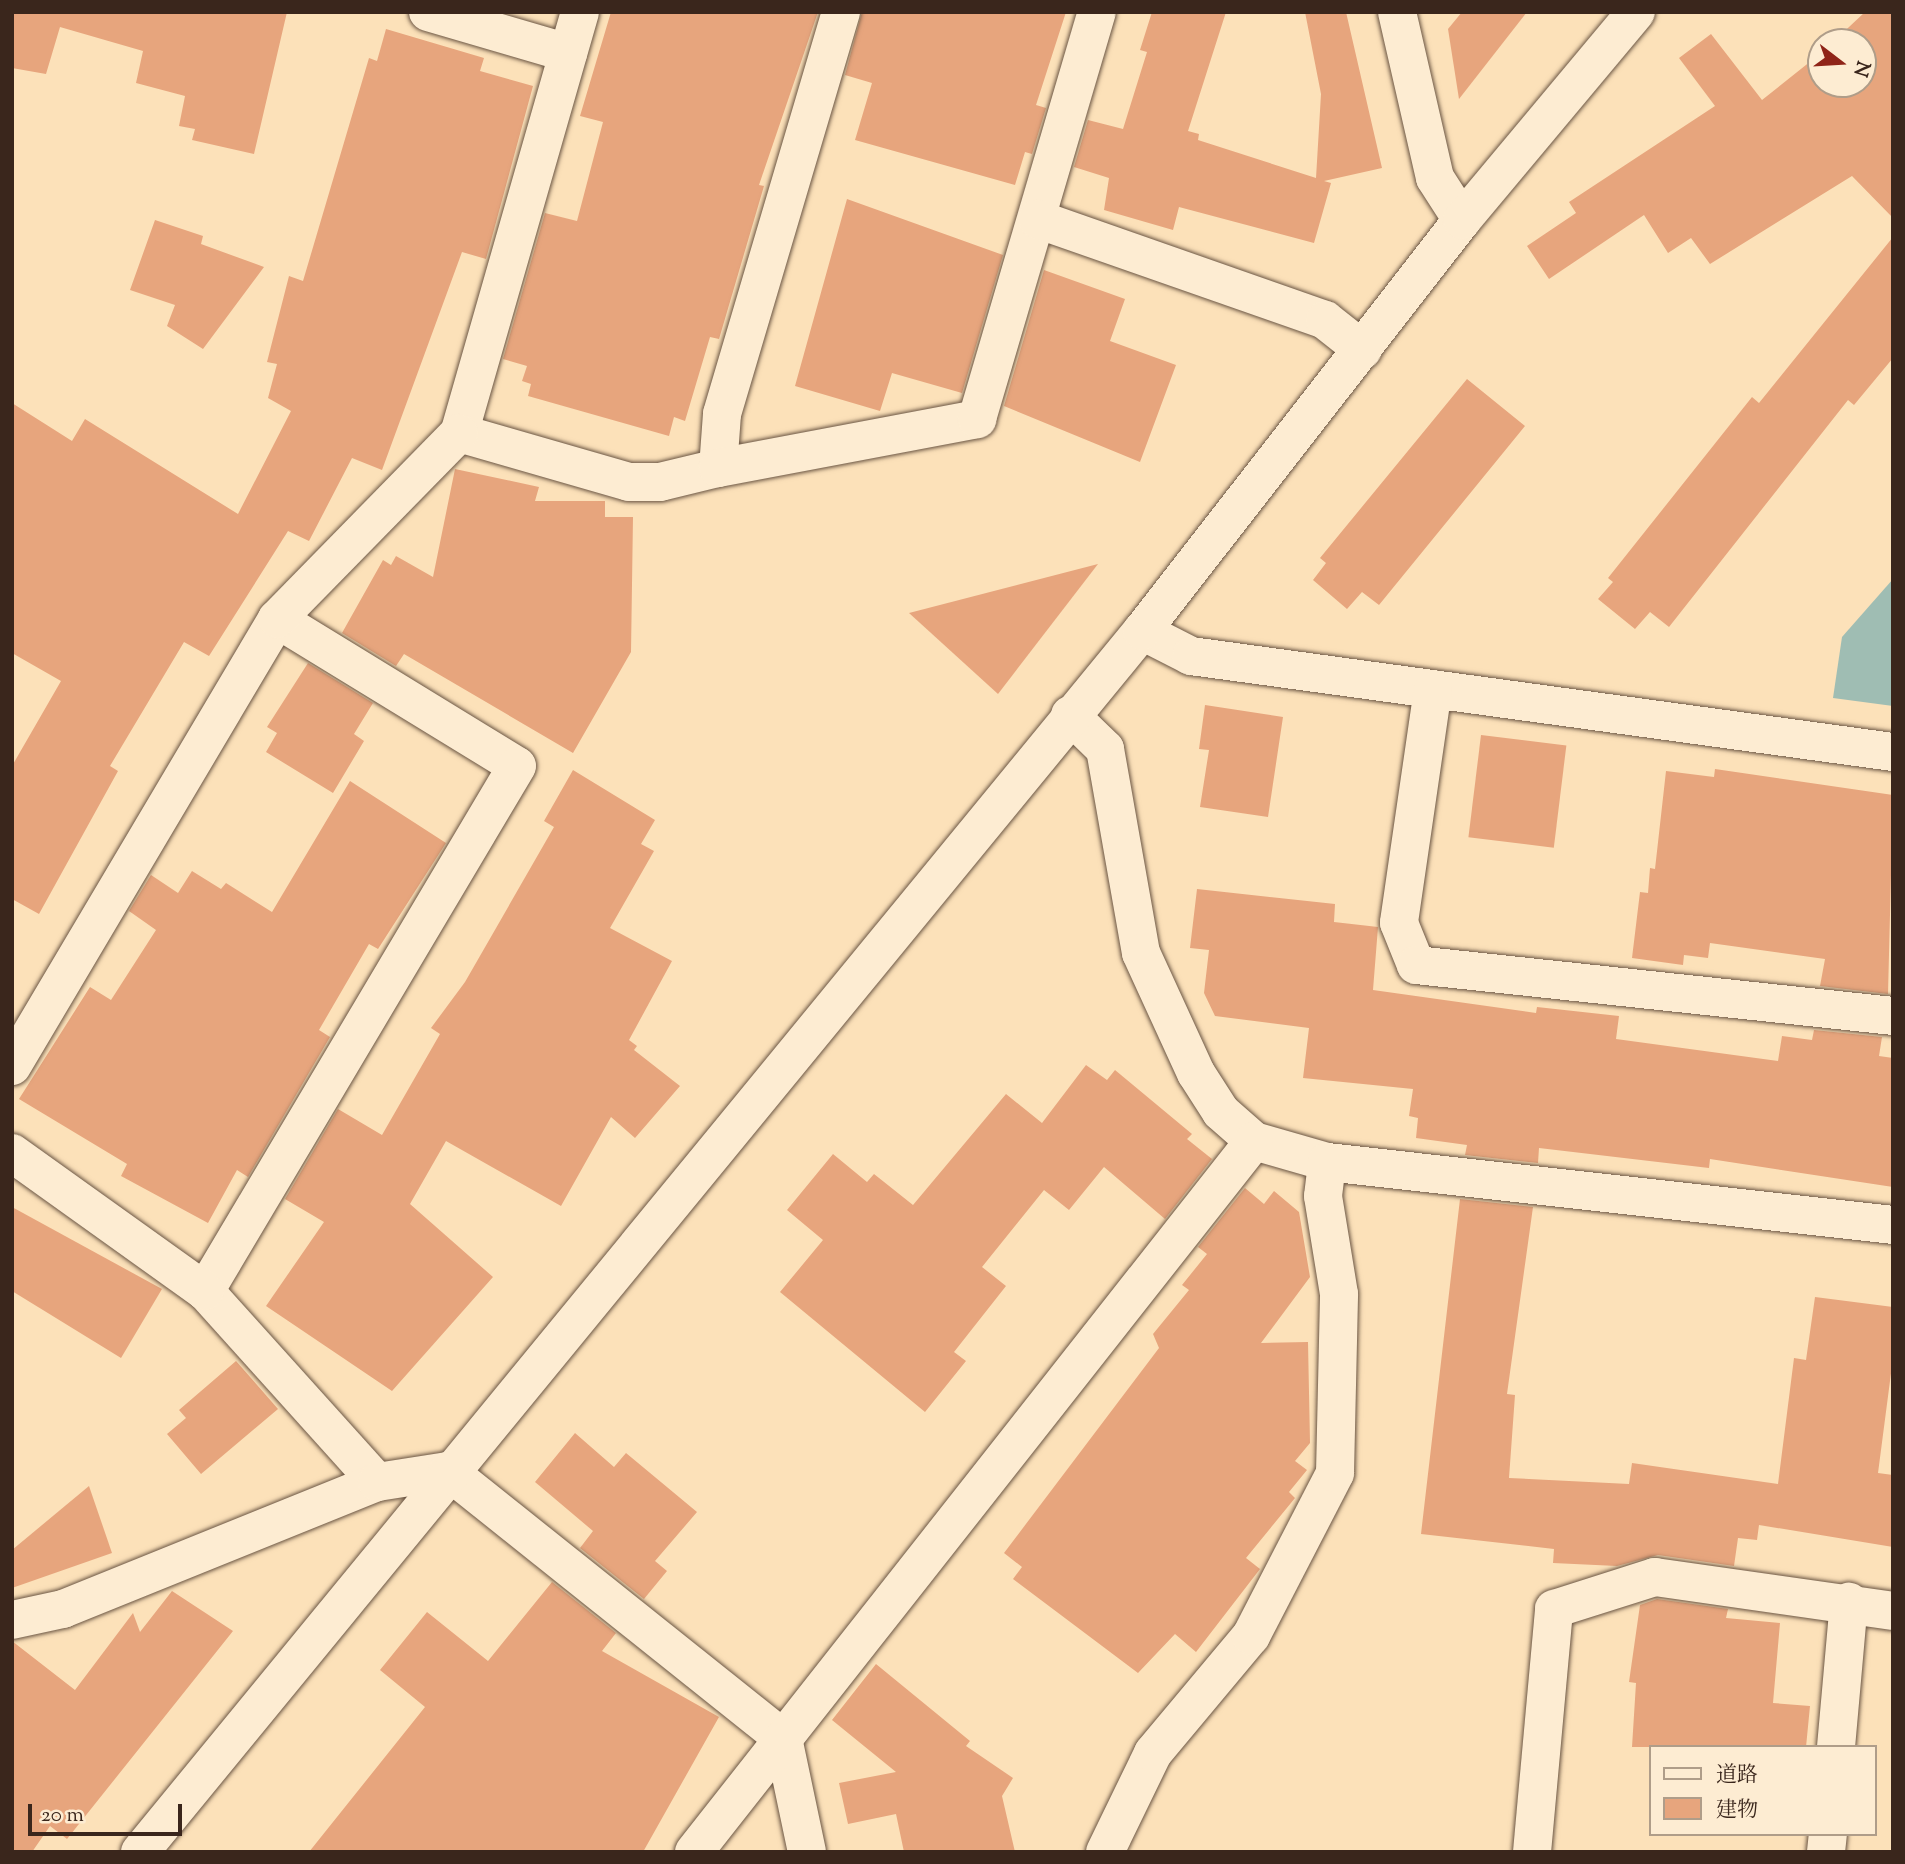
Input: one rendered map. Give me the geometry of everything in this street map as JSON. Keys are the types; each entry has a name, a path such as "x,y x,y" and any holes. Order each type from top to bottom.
{"street":[{"path":"428,12 568,53"},
{"path":"12,1066 277,619 459,433 580,12"},
{"path":"718,468 722,414 841,12"},
{"path":"459,433 629,482 660,482 718,468 976,419 1097,12"},
{"path":"1397,12 1435,178 1462,220"},
{"path":"140,1852 447,1471 1142,631 1462,220 1636,12"},
{"path":"1037,219 1325,320 1363,350"},
{"path":"205,1291 517,766 277,619"},
{"path":"1142,631 1191,656 1893,752"},
{"path":"1433,689 1399,923 1416,964 1893,1016"},
{"path":"1070,715 1104,749 1141,953 1196,1073 1221,1112 1254,1141 1327,1162 1893,1225"},
{"path":"694,1852 1254,1141"},
{"path":"12,1153 205,1291 377,1482"},
{"path":"1105,1852 1153,1753 1251,1636 1335,1473 1339,1294 1323,1196 1327,1162"},
{"path":"12,1620 63,1609 377,1482 447,1471 783,1738 807,1852"},
{"path":"1532,1852 1554,1609 1655,1577 1849,1602 1893,1611"},
{"path":"1836,1745 1849,1602"}],"water":[{"path":"1893,579 1893,706 1833,698 1842,637"}],"building":[{"path":"12,12 287,12 254,154 192,140 195,129 179,126 185,96 136,83 143,51 60,27 46,74 12,68"},
{"path":"611,12 818,12 759,185 764,186 719,339 710,337 685,421 674,417 669,436 528,396 531,384 522,381 527,366 503,359 545,213 577,221 603,122 580,116"},
{"path":"862,12 1066,12 1036,105 1046,108 1032,154 1025,152 1015,185 855,140 872,83 845,75"},
{"path":"1152,12 1226,12 1188,131 1199,134 1198,140 1316,178 1321,94 1305,12 1346,12 1382,168 1324,181 1331,183 1314,243 1179,207 1173,230 1104,210 1109,178 1074,167 1088,120 1123,129 1147,52 1140,50"},
{"path":"1462,12 1527,12 1459,99 1448,29"},
{"path":"1865,12 1893,12 1893,218 1852,176 1710,264 1691,238 1668,253 1644,215 1549,279 1527,246 1576,213 1569,202 1715,106 1679,58 1711,34 1762,100 1807,64 1807,98 1877,98 1877,28 1848,28"},
{"path":"386,29 484,58 480,71 533,86 486,259 462,252 382,470 352,458 309,541 288,531 209,656 184,642 110,766 118,771 39,914 12,899 12,766 61,681 12,653 12,403 72,441 85,419 238,514 291,411 268,398 277,364 267,362 289,276 303,281 369,58 377,61"},
{"path":"847,199 1003,255 962,393 892,373 880,411 795,386"},
{"path":"155,220 203,236 201,244 264,267 203,349 167,326 175,305 130,290"},
{"path":"1893,237 1893,358 1854,405 1848,400 1669,627 1650,612 1635,629 1598,599 1613,582 1608,578 1752,397 1759,403"},
{"path":"1044,270 1125,299 1110,341 1176,365 1140,462 1004,406"},
{"path":"1467,379 1525,426 1379,605 1362,592 1347,609 1313,580 1326,563 1320,558"},
{"path":"455,469 539,487 535,501 605,501 605,517 633,517 631,652 573,753 404,654 396,666 342,633 383,560 391,565 396,556 433,577"},
{"path":"1098,564 998,694 909,613"},
{"path":"308,663 373,703 354,734 364,741 333,793 266,752 277,733 267,727"},
{"path":"1205,705 1283,717 1268,817 1200,807 1209,750 1199,749"},
{"path":"1481,735 1566,745 1554,848 1468,837"},
{"path":"1715,769 1893,795 1888,994 1820,986 1825,959 1710,943 1708,958 1684,955 1683,965 1632,958 1640,892 1648,893 1650,868 1655,869 1666,771 1714,777"},
{"path":"573,770 655,820 641,844 654,851 610,928 672,961 629,1040 637,1046 634,1050 680,1086 635,1138 611,1117 561,1206 446,1141 410,1204 493,1277 392,1391 266,1306 324,1222 285,1199 338,1109 382,1135 440,1034 431,1028 465,982 554,827 544,821"},
{"path":"350,781 446,843 378,949 369,944 319,1030 330,1037 248,1177 237,1170 208,1223 121,1176 127,1164 19,1099 90,987 111,1000 156,930 129,911 151,875 178,893 192,871 221,889 226,883 272,912"},
{"path":"1197,889 1335,904 1334,922 1378,927 1373,990 1536,1013 1537,1007 1619,1016 1616,1039 1778,1061 1782,1036 1812,1040 1814,1030 1882,1037 1879,1056 1893,1058 1893,1187 1710,1159 1709,1168 1539,1148 1538,1163 1465,1155 1467,1145 1416,1138 1418,1118 1409,1116 1413,1089 1303,1078 1309,1028 1215,1016 1204,993 1209,950 1190,948"},
{"path":"1086,1065 1107,1080 1115,1070 1192,1134 1187,1139 1212,1159 1165,1219 1104,1167 1069,1210 1044,1190 982,1267 1006,1286 954,1352 966,1361 925,1412 780,1292 823,1240 787,1210 833,1154 867,1182 874,1174 913,1205 1006,1094 1042,1123"},
{"path":"1245,1188 1264,1204 1274,1191 1299,1212 1310,1277 1261,1343 1308,1342 1310,1443 1295,1461 1307,1470 1289,1492 1295,1498 1246,1558 1260,1569 1196,1652 1175,1634 1138,1673 1013,1579 1022,1567 1004,1553 1159,1348 1153,1334 1189,1290 1182,1285 1207,1254 1198,1247"},
{"path":"1460,1199 1533,1207 1507,1394 1515,1395 1509,1478 1629,1484 1632,1463 1778,1484 1794,1358 1806,1360 1815,1297 1893,1307 1893,1358 1878,1473 1893,1475 1893,1547 1759,1525 1757,1540 1738,1538 1734,1566 1658,1555 1617,1566 1553,1563 1554,1549 1421,1534"},
{"path":"12,1207 162,1289 121,1358 12,1291"},
{"path":"236,1361 278,1409 201,1474 167,1434 186,1418 179,1410"},
{"path":"575,1433 614,1467 626,1453 697,1512 655,1561 667,1571 644,1599 580,1548 593,1531 535,1482"},
{"path":"89,1486 112,1553 12,1588 12,1550"},
{"path":"552,1582 616,1633 602,1651 719,1717 643,1852 309,1852 425,1707 380,1670 427,1612 488,1661"},
{"path":"172,1591 233,1631 67,1839 50,1826 32,1852 12,1852 12,1641 75,1690 133,1613 140,1632"},
{"path":"1657,1599 1728,1609 1726,1618 1780,1623 1773,1703 1810,1706 1806,1745 1632,1747 1636,1683 1629,1682 1640,1605"},
{"path":"876,1664 970,1741 966,1746 1013,1778 1002,1796 1015,1852 904,1852 896,1814 848,1824 839,1783 896,1772 832,1720"}]}
